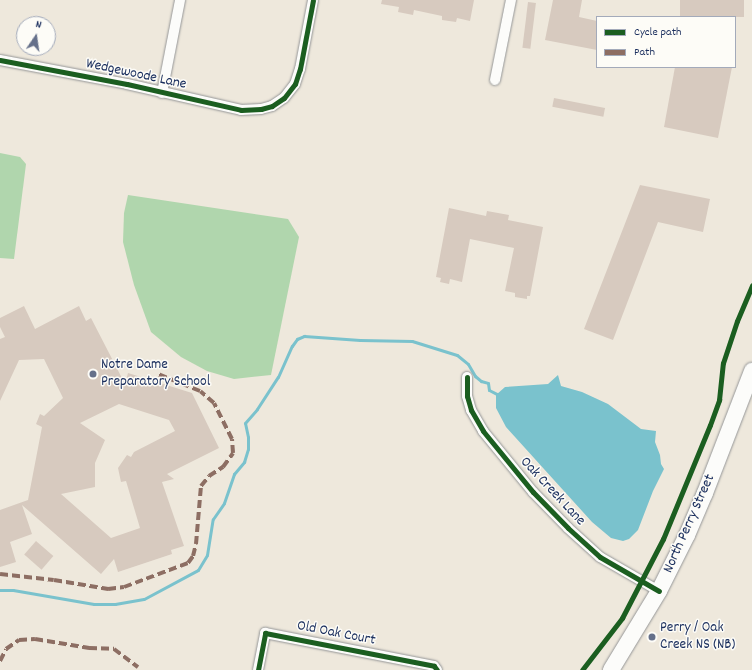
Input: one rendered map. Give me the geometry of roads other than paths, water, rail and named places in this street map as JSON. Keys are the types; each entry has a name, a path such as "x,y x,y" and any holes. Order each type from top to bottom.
{"main road":[{"name":"North Perry Street","path":"612,670 659,591 696,514 752,371"}],"street":[{"path":"162,93 180,0"},
{"name":"Wedgewoode Lane","path":"0,60 127,84 241,110 266,108 284,98 296,81 312,0"},
{"path":"496,80 511,0"},
{"name":"Oak Creek Lane","path":"468,377 467,396 471,410 483,432 533,492 568,528 600,557 659,591"},
{"name":"Old Oak Court","path":"258,670 265,633 434,666 437,670"}],"water":[{"path":"558,375 561,386 582,392 608,404 641,429 656,431 655,442 660,455 661,464 664,469 653,491 638,530 629,539 623,541 611,538 592,522 506,427 496,408 496,395 505,387 548,384"}],"waterway":[{"path":"0,590 13,590 94,604 115,604 144,599 198,570 207,555 213,519 224,503 234,474 244,462 248,449 248,437 245,423 257,409 278,377 292,346 297,339 304,336 360,340 412,341 457,355 468,364 475,376 481,381 488,383 489,390 497,394"}],"place":[{"name":"Notre Dame Preparatory School","path":"93,374"},
{"name":"Perry / Oak Creek NS (NB)","path":"652,637"}]}
